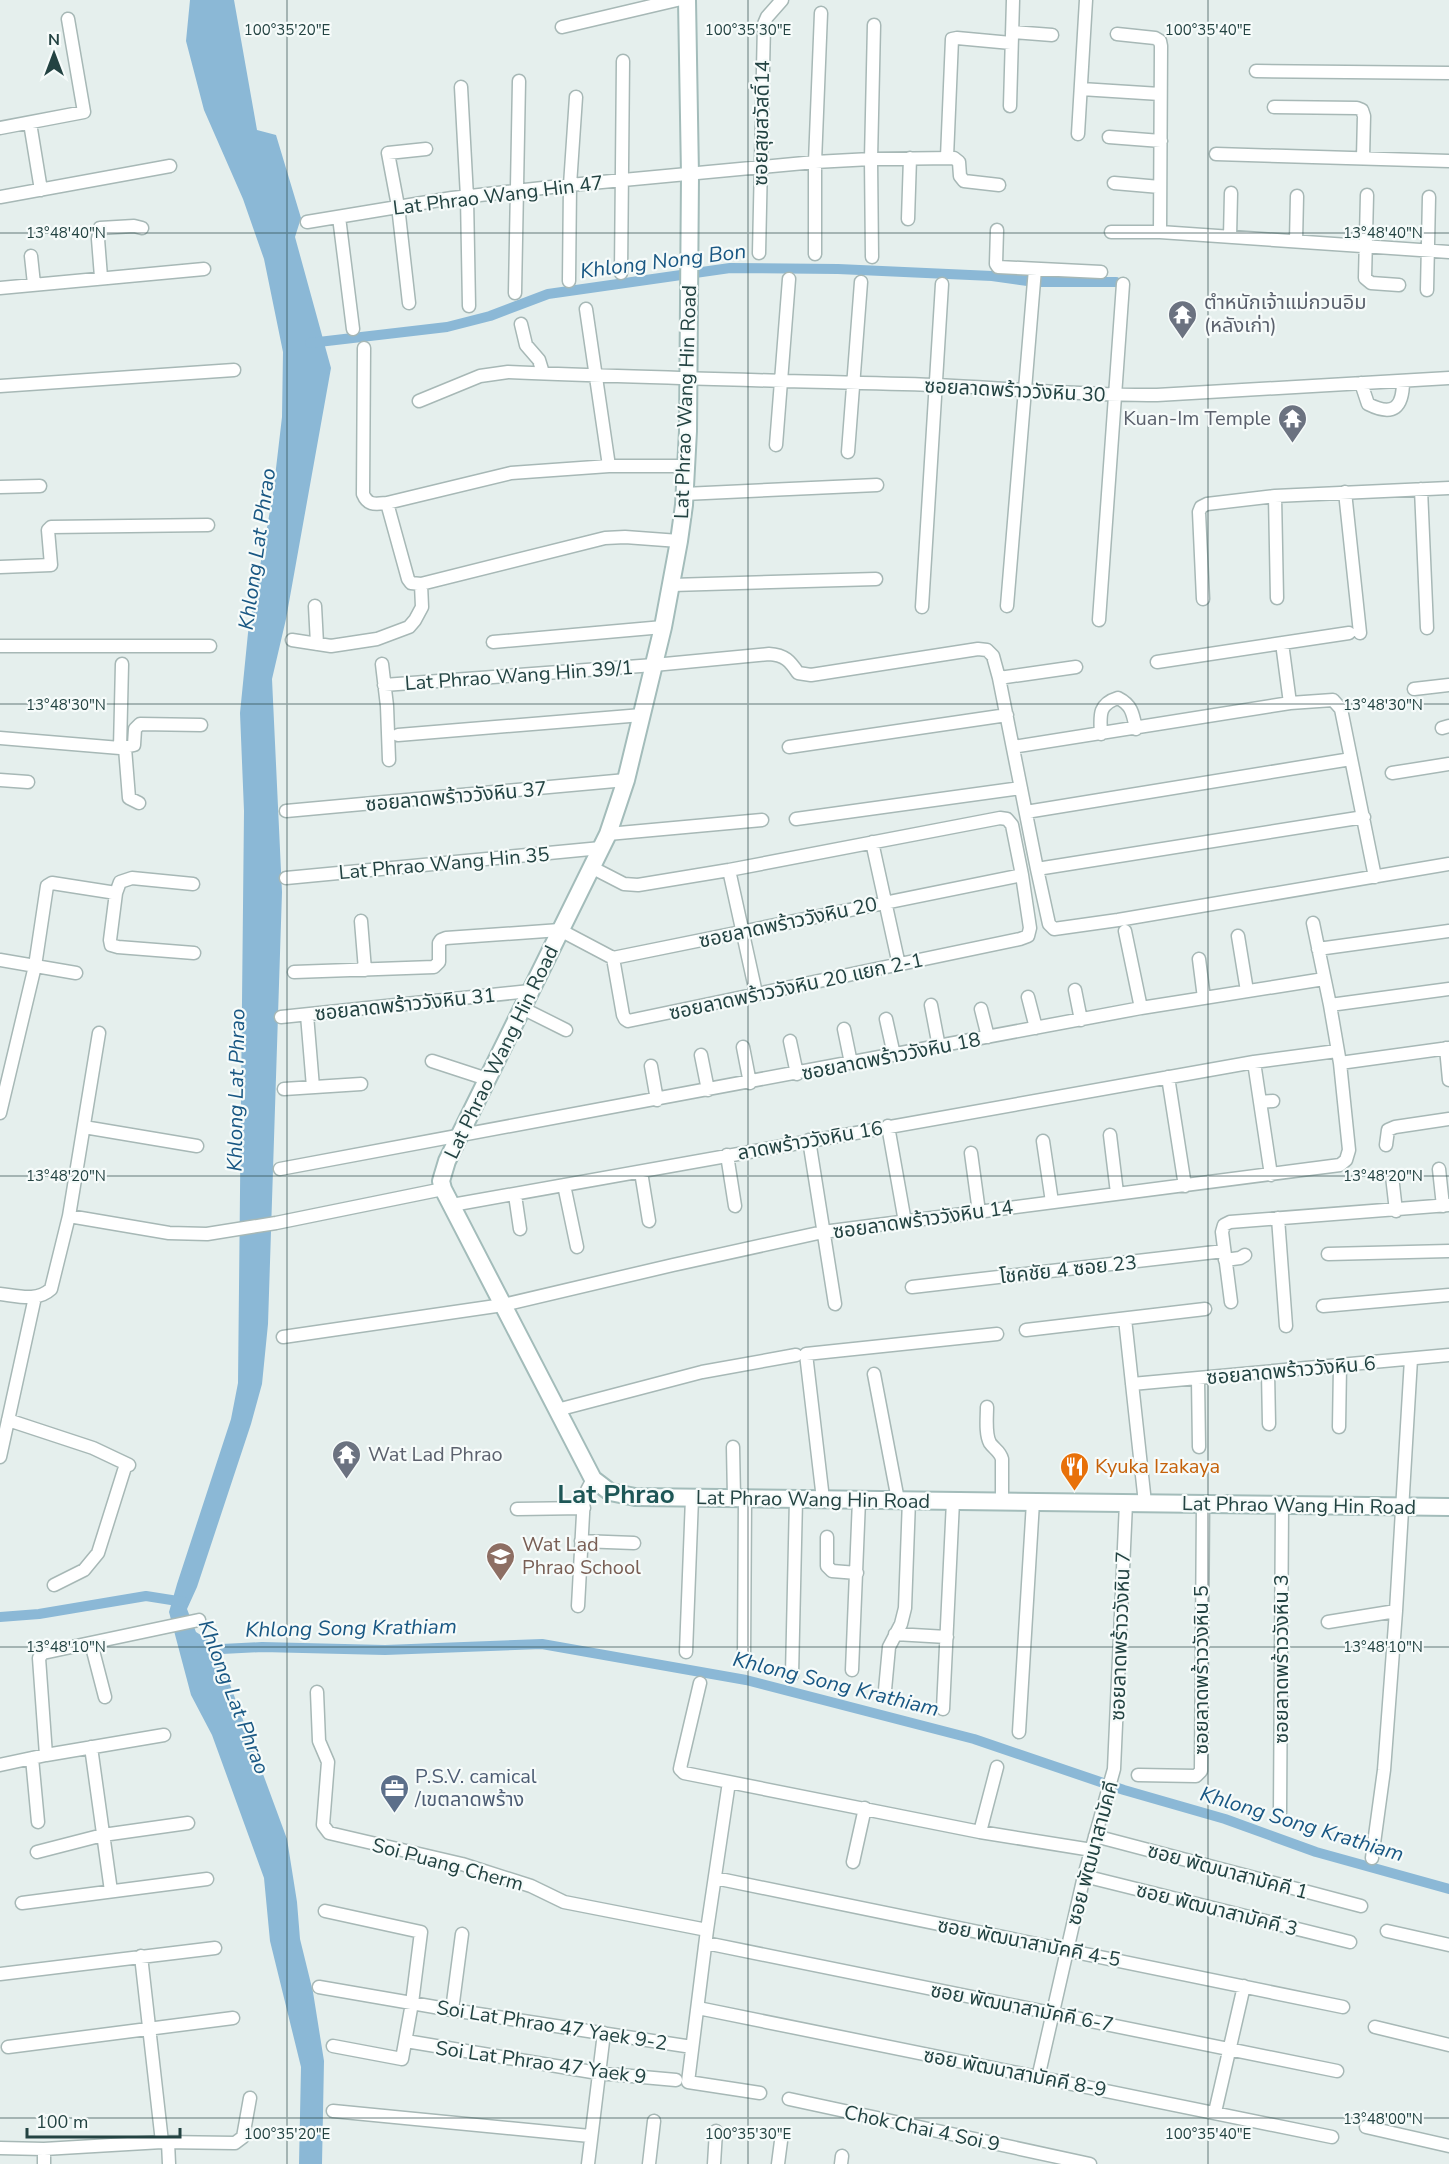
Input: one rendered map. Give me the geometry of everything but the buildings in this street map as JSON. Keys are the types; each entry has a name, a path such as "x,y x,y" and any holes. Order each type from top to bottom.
{"main road":[{"name":"Lat Phrao Wang Hin Road","path":"443,1189 441,1180 443,1170 604,841 626,780 672,585 680,541 684,494 689,378 690,175 687,0"},
{"path":"443,1189 592,1479"},
{"name":"Lat Phrao Wang Hin Road","path":"592,1479 610,1492 635,1497 1449,1507"}],"street":[{"path":"562,27 677,0"},
{"name":"ซอยสุขสวัสดิ์14","path":"759,253 764,24 767,16 782,0"},
{"path":"1010,106 1013,0"},
{"path":"1078,134 1086,0"},
{"path":"815,254 815,162 821,13"},
{"path":"0,128 84,112 68,19"},
{"path":"872,257 871,159 874,25"},
{"path":"1117,34 1155,38 1160,41 1160,232"},
{"path":"999,185 964,181 960,176 957,159 947,157 952,39 1052,35"},
{"path":"621,273 623,61"},
{"path":"1256,71 1449,73"},
{"path":"515,293 515,191 519,81"},
{"path":"461,87 467,197 469,306"},
{"path":"1081,89 1160,94"},
{"path":"568,281 570,185 576,97"},
{"path":"1274,107 1362,110 1364,116 1363,158"},
{"path":"30,123 41,190"},
{"path":"1109,137 1161,141"},
{"path":"409,303 398,206 388,153 426,149"},
{"path":"1216,154 1449,161"},
{"name":"Lat Phrao Wang Hin 47","path":"307,222 398,206 570,185 760,169 815,162 947,157"},
{"path":"909,219 910,158"},
{"path":"0,197 170,166"},
{"path":"1114,183 1160,187"},
{"path":"1230,237 1231,192"},
{"path":"1367,195 1365,278 1368,282 1399,285"},
{"path":"1296,241 1297,196"},
{"path":"1427,290 1429,197"},
{"path":"339,217 353,329"},
{"path":"101,277 98,239 100,228 134,226 142,228"},
{"path":"997,230 996,264 998,267 1034,278 1101,272"},
{"path":"1111,232 1160,232 1449,252"},
{"path":"32,256 34,284"},
{"path":"0,288 204,268"},
{"path":"1007,606 1034,278"},
{"path":"776,445 779,382 789,279"},
{"path":"848,452 861,282"},
{"path":"922,607 942,284"},
{"path":"1099,620 1123,284"},
{"path":"586,309 609,466"},
{"path":"521,324 526,345 540,360 543,373"},
{"path":"364,348 363,494 365,500 372,504 387,503 511,473 609,466 686,466"},
{"path":"0,386 234,369"},
{"name":"ซอยลาดพร้าววังหิน 30","path":"419,401 480,376 508,372 935,386 1116,395 1157,395 1449,378"},
{"path":"1361,383 1368,404 1382,410 1394,408 1401,402 1402,381"},
{"path":"684,494 877,485"},
{"path":"0,487 40,486"},
{"path":"1203,599 1199,512 1201,507 1207,504 1275,496 1449,488"},
{"path":"1421,489 1427,628"},
{"path":"1157,662 1354,633 1345,492"},
{"path":"1275,496 1277,598"},
{"path":"387,503 411,583 421,584 605,538 680,541"},
{"path":"0,567 51,565 48,530 51,527 208,525"},
{"path":"672,585 876,579"},
{"path":"292,640 331,646 377,639 409,627 422,607 421,584"},
{"path":"315,606 317,644"},
{"path":"493,642 663,627"},
{"path":"1282,643 1290,703"},
{"path":"0,646 210,646"},
{"name":"Lat Phrao Wang Hin 39/1","path":"384,685 779,655 792,663 798,673 812,675 978,648 987,650 993,657 999,678 1036,869 1049,924 1054,928 1375,877"},
{"path":"122,664 122,748 129,798 139,803"},
{"path":"382,664 389,760"},
{"path":"999,678 1077,667"},
{"path":"1414,689 1449,685"},
{"path":"1101,734 1100,716 1103,707 1109,701 1118,698 1132,709 1136,729"},
{"path":"1013,747 1290,703 1333,700 1341,709 1375,877 1449,864"},
{"path":"398,735 642,715"},
{"path":"789,747 1007,715"},
{"path":"0,738 122,748 134,745 135,729 140,724 201,725"},
{"path":"1026,812 1351,759"},
{"path":"1392,773 1449,764"},
{"path":"0,780 28,782"},
{"name":"ซอยลาดพร้าววังหิน 37","path":"286,812 626,780"},
{"path":"796,819 1021,788"},
{"path":"1036,869 1364,817"},
{"path":"591,867 624,884 638,885 729,870 1000,818 1007,819 1012,825 1022,875"},
{"name":"Lat Phrao Wang Hin 35","path":"286,878 762,820"},
{"path":"872,843 898,965"},
{"path":"729,870 756,993"},
{"name":"ซอยลาดพร้าววังหิน 20","path":"613,958 1022,875"},
{"name":"ซอยลาดพร้าววังหิน 20 แยก 2-1","path":"613,958 626,1020 898,965 1028,936 1030,928 1022,875"},
{"path":"193,884 125,879 120,882 116,893 111,945 194,953"},
{"path":"0,1113 35,966 48,885 52,883 116,893"},
{"path":"361,921 365,970"},
{"path":"1313,923 1338,1057"},
{"path":"294,972 434,967 440,962 441,940 446,938 560,930 613,958"},
{"path":"1125,931 1140,1008"},
{"path":"1318,949 1449,931"},
{"path":"1238,936 1248,992"},
{"path":"1199,959 1204,998"},
{"path":"0,960 76,973"},
{"name":"ซอยลาดพร้าววังหิน 18","path":"280,1169 750,1083 1140,1008 1324,980"},
{"path":"1330,1005 1449,989"},
{"path":"1075,990 1081,1020"},
{"name":"ซอยลาดพร้าววังหิน 31","path":"281,1017 530,991"},
{"path":"1028,997 1036,1028"},
{"path":"931,1005 939,1047"},
{"path":"522,1008 566,1030"},
{"path":"981,1009 988,1037"},
{"path":"308,1015 313,1087"},
{"path":"886,1019 894,1055"},
{"path":"844,1029 851,1064"},
{"path":"0,1294 35,1298 43,1296 51,1289 69,1216 99,1033"},
{"path":"790,1041 797,1074"},
{"path":"743,1047 750,1083"},
{"path":"1447,1048 1449,1080"},
{"name":"ลาดพร้าววังหิน 16","path":"452,1206 809,1140 1254,1062 1447,1048"},
{"path":"701,1055 708,1090"},
{"name":"ซอยลาดพร้าววังหิน 14","path":"283,1337 503,1305 823,1232 1340,1165 1346,1160 1349,1150 1338,1057"},
{"path":"432,1061 487,1079"},
{"path":"1254,1062 1267,1102 1271,1175"},
{"path":"651,1066 657,1100"},
{"path":"1168,1077 1185,1186"},
{"path":"284,1089 361,1084"},
{"path":"1386,1145 1388,1130 1395,1127 1449,1119"},
{"path":"888,1126 905,1222"},
{"path":"84,1127 197,1146"},
{"path":"1110,1135 1118,1193"},
{"path":"809,1140 835,1304"},
{"path":"1043,1141 1052,1202"},
{"path":"970,1153 979,1212"},
{"path":"727,1155 735,1206"},
{"path":"1231,1302 1222,1232 1224,1225 1230,1222 1446,1206 1439,1169"},
{"path":"641,1172 649,1221"},
{"path":"1392,1176 1396,1210"},
{"path":"564,1185 577,1247"},
{"path":"69,1216 169,1233 207,1234 276,1223 443,1189"},
{"path":"515,1195 520,1229"},
{"path":"1278,1218 1286,1326"},
{"path":"1328,1254 1449,1251"},
{"name":"โชคชัย 4 ซอย 23","path":"912,1287 1225,1256 1240,1258 1245,1255"},
{"path":"1323,1306 1449,1295"},
{"path":"0,1457 35,1298"},
{"path":"1026,1330 1205,1309"},
{"path":"1125,1319 1145,1503"},
{"path":"557,1410 702,1372 801,1355 997,1334"},
{"path":"801,1355 823,1499"},
{"name":"ซอยลาดพร้าววังหิน 6","path":"1132,1384 1449,1355"},
{"path":"1372,1858 1384,1770 1411,1359"},
{"path":"1339,1427 1340,1366"},
{"path":"1268,1372 1269,1424"},
{"path":"874,1374 903,1500 905,1608 901,1624 889,1647 885,1690"},
{"path":"1198,1378 1199,1447"},
{"path":"987,1407 990,1443 1000,1453 1002,1459 1002,1502"},
{"path":"8,1420 93,1448 128,1464 98,1553 84,1570 54,1585"},
{"path":"733,1447 739,1498 744,1658"},
{"path":"578,1606 584,1496 592,1479"},
{"path":"686,1652 692,1498"},
{"path":"792,1675 796,1499"},
{"path":"852,1670 859,1500"},
{"path":"943,1710 953,1501"},
{"path":"1019,1732 1033,1502"},
{"name":"ซอยลาดพร้าววังหิน 7","path":"1111,1779 1126,1503"},
{"name":"ซอยลาดพร้าววังหิน 5","path":"1138,1775 1196,1776 1201,1771 1203,1504"},
{"name":"ซอยลาดพร้าววังหิน 3","path":"1280,1813 1282,1505"},
{"path":"517,1509 584,1508"},
{"path":"827,1537 827,1566 832,1571 857,1573"},
{"path":"581,1541 633,1543"},
{"path":"1328,1622 1396,1611"},
{"path":"46,1755 39,1658 43,1653 146,1633 198,1620"},
{"path":"895,1634 947,1636"},
{"path":"91,1643 105,1697"},
{"path":"700,1683 680,1769 684,1773 980,1832 1092,1850"},
{"name":"Soi Puang Cherm","path":"317,1692 319,1741 328,1762 323,1825 328,1833 462,1864 531,1886 564,1902 707,1936"},
{"path":"0,1765 164,1735"},
{"path":"91,1747 111,1891"},
{"path":"32,1758 38,1822"},
{"path":"980,1832 997,1767"},
{"name":"ซอย พัฒนาสามัคคี","path":"1038,2078 1084,1876 1111,1779"},
{"path":"729,1782 688,2082 760,2093"},
{"path":"854,1862 865,1808"},
{"path":"38,1852 103,1835 188,1823"},
{"name":"ซอย พัฒนาสามัคคี 1","path":"1095,1836 1361,1906"},
{"name":"ซอย พัฒนาสามัคคี 3","path":"1084,1876 1350,1942"},
{"name":"ซอย พัฒนาสามัคคี 4-5","path":"715,1878 1343,2007"},
{"path":"22,1903 207,1879"},
{"path":"325,1911 421,1932 402,2059 333,2046"},
{"path":"1387,1931 1449,1946"},
{"path":"452,2010 462,1934"},
{"name":"ซอย พัฒนาสามัคคี 6-7","path":"707,1936 1052,2013 1337,2071"},
{"path":"0,1974 215,1948"},
{"path":"141,1956 149,2029 169,2164"},
{"path":"1215,2112 1244,1986"},
{"name":"Soi Lat Phrao 47 Yaek 9-2","path":"319,1987 692,2047"},
{"name":"ซอย พัฒนาสามัคคี 8-9","path":"698,2008 1332,2137"},
{"path":"8,2047 233,2018"},
{"path":"1375,2027 1449,2045"},
{"path":"588,2164 604,2033"},
{"name":"Soi Lat Phrao 47 Yaek 9","path":"406,2042 598,2073 676,2080"},
{"path":"0,2148 165,2142 236,2143 243,2138 250,2098"},
{"name":"Chok Chai 4 Soi 9","path":"789,2099 1090,2164"},
{"path":"333,2111 590,2136"},
{"path":"649,2164 654,2121"},
{"path":"1366,2127 1449,2146"},
{"path":"714,2164 716,2131"},
{"path":"778,2164 781,2141"},
{"path":"44,2148 44,2164"}],"water":[{"name":"Khlong Lat Phrao","path":"190,0 234,0 257,130 276,135 301,218 295,237 331,368 286,619 272,679 282,892 268,1324 262,1384 197,1587 187,1609 196,1632 215,1644 287,1839 300,1939 313,1992 324,2061 322,2164 299,2164 301,2067 270,1941 264,1878 212,1735 191,1695 169,1612 231,1419 238,1383 244,811 240,713 248,633 273,494 282,417 283,352 264,259 243,199 204,110 186,41"}],"waterway":[{"name":"Khlong Nong Bon","path":"310,343 447,327 490,316 548,294 730,268 838,269 992,276 1035,282 1116,282"},
{"path":"0,1617 39,1614 146,1596 184,1602"},
{"name":"Khlong Song Krathiam","path":"202,1650 262,1647 385,1650 542,1644 746,1680 974,1739 1124,1790 1225,1819 1316,1852 1449,1889"}],"place":[{"name":"ตำหนักเจ้าแม่กวนอิม (หลังเก่า)","path":"1183,340"},
{"name":"Kuan-Im Temple","path":"1292,444"},
{"name":"Wat Lad Phrao","path":"347,1480"},
{"name":"Kyuka Izakaya","path":"1074,1492"},
{"name":"Wat Lad Phrao School","path":"501,1582"},
{"name":"P.S.V. camical /เขตลาดพร้าง","path":"394,1814"}],"district":[{"name":"Lat Phrao","path":"616,1494"}]}
